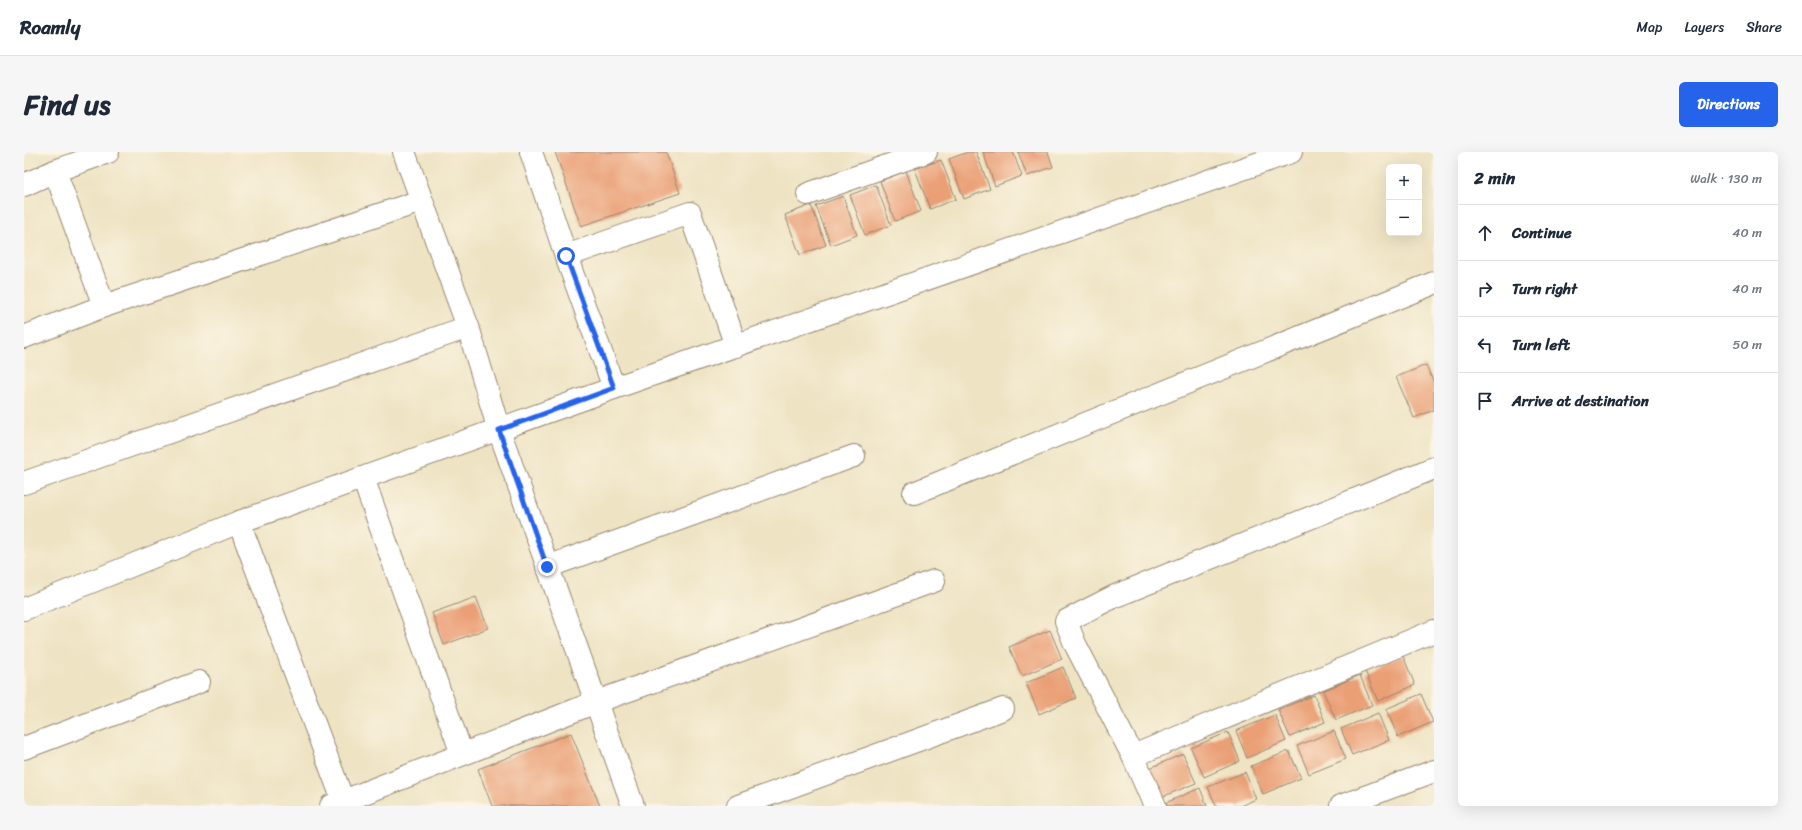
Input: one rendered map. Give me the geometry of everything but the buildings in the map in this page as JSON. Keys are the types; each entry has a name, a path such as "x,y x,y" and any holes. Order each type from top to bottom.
{"street":[{"path":"24,185 55,171 108,152"},
{"path":"404,152 468,327 499,430 633,806"},
{"path":"531,152 566,256 614,388"},
{"path":"808,194 926,152"},
{"path":"24,609 239,522 614,388 1291,152"},
{"path":"55,171 104,306"},
{"path":"24,337 104,306 421,201"},
{"path":"566,256 690,213 736,346"},
{"path":"914,493 1434,283"},
{"path":"24,483 468,327"},
{"path":"547,567 854,456"},
{"path":"1155,806 1134,756 1075,644 1066,622 1114,597 1434,468"},
{"path":"363,478 462,754"},
{"path":"239,522 340,804 462,754 596,702 934,581"},
{"path":"1134,756 1434,631"},
{"path":"24,748 198,682"},
{"path":"738,806 1002,709"},
{"path":"1341,806 1434,771"}],"route":[{"path":"547,567 499,430 614,388 566,256"}]}
